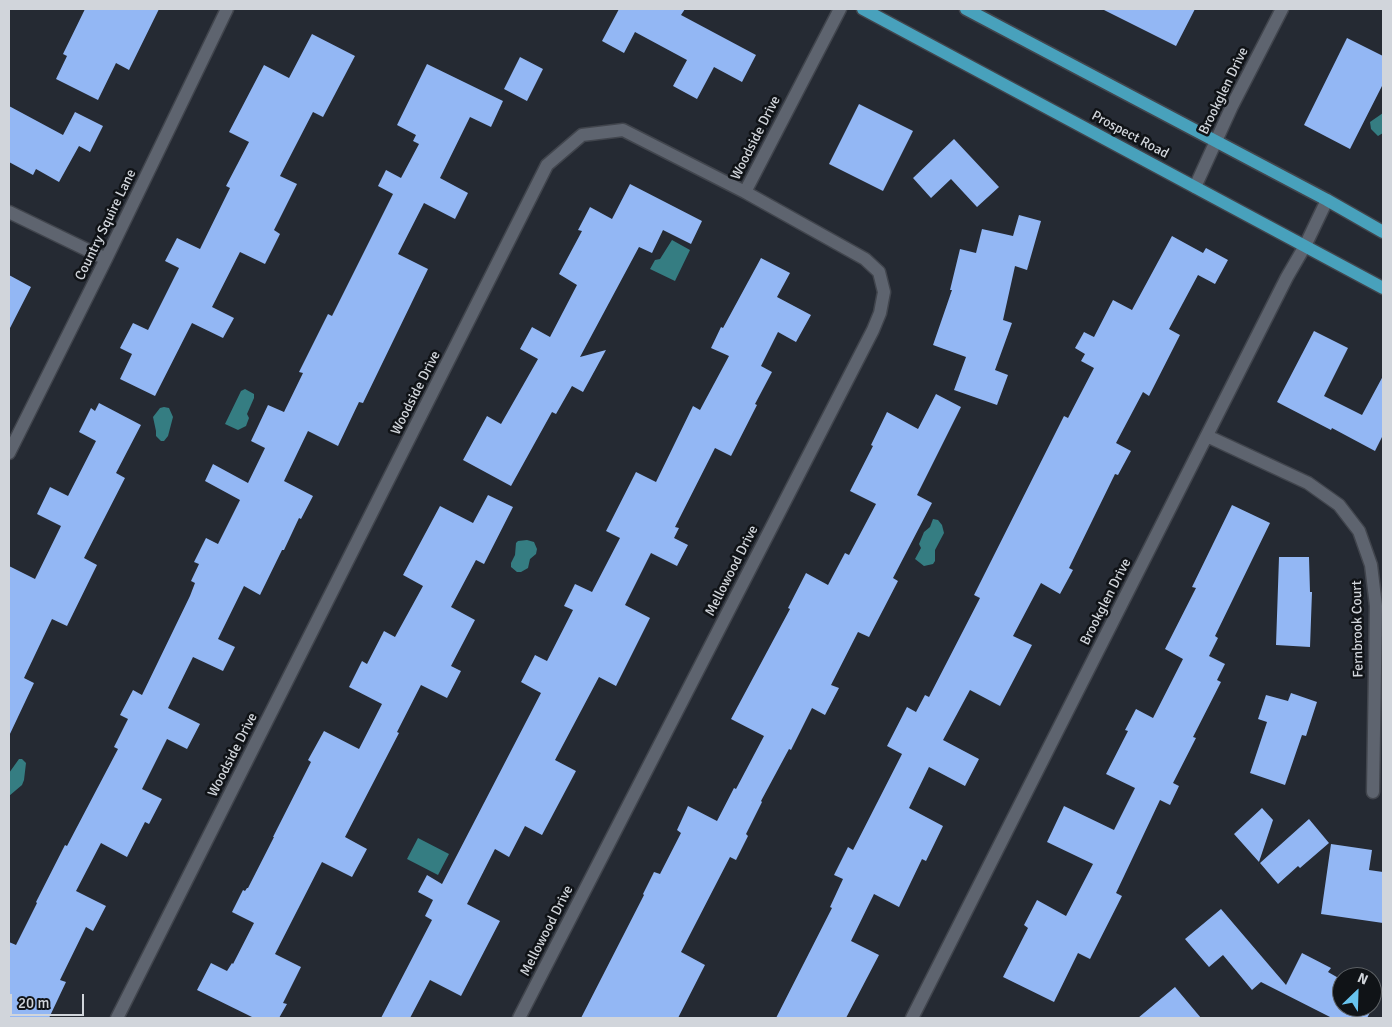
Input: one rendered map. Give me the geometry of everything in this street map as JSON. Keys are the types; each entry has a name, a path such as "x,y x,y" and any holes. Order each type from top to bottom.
{"main road":[{"name":"Prospect Road","path":"863,9 1383,288"},
{"path":"966,9 1327,200 1383,232"}],"street":[{"name":"Country Squire Lane","path":"9,453 106,259 227,9"},
{"name":"Woodside Drive","path":"117,1018 547,165 582,135 623,130 745,192 840,9"},
{"name":"Brookglen Drive","path":"1195,187 1232,106 1282,9"},
{"name":"Mellowood Drive","path":"519,1018 873,330 880,313 884,292 879,272 865,259 745,192"},
{"name":"Brookglen Drive","path":"912,1018 1327,200"},
{"path":"9,212 106,259"},
{"name":"Fernbrook Court","path":"1207,436 1308,483 1339,505 1359,531 1371,565 1376,606 1373,792"}],"water":[{"path":"1383,113 1383,133 1378,136 1371,129 1370,122"},
{"path":"672,240 690,250 675,281 650,269 655,260 660,259"},
{"path":"245,389 254,394 254,398 247,414 249,418 246,426 238,430 225,424 241,391"},
{"path":"160,408 169,408 173,417 168,436 164,441 161,441 156,436 153,417"},
{"path":"933,519 938,520 942,525 944,533 935,550 935,561 933,564 924,566 915,559 921,548 919,544 924,532 930,527"},
{"path":"527,540 534,542 537,549 536,554 530,559 528,568 517,572 511,567 516,543"},
{"path":"19,759 26,763 24,780 22,785 9,796 9,773"},
{"path":"418,838 449,854 438,875 407,859"}],"building":[{"path":"85,9 159,9 129,70 116,63 98,100 56,79 67,56 63,54"},
{"path":"619,9 685,9 681,15 756,55 742,82 714,67 697,99 673,86 687,60 635,32 624,53 602,41"},
{"path":"1102,9 1195,9 1176,46"},
{"path":"312,34 355,56 323,117 313,112 280,176 297,184 274,230 280,234 265,264 240,252 212,307 234,318 223,338 192,323 155,396 120,379 132,354 120,348 133,323 148,330 179,268 165,261 177,238 200,249 230,188 226,186 249,142 229,132 264,65 289,78"},
{"path":"1347,38 1383,56 1383,84 1350,149 1304,125"},
{"path":"520,57 543,69 527,101 504,89"},
{"path":"427,64 503,101 491,127 470,117 440,178 468,193 455,219 424,203 398,254 428,269 363,403 359,402 338,446 308,431 284,481 313,496 301,519 299,518 260,595 244,586 218,639 235,647 223,671 193,657 168,708 200,724 187,749 167,739 142,789 162,799 149,824 145,822 127,857 101,843 76,891 106,906 93,931 86,927 60,980 66,982 49,1018 9,1018 9,942 16,945 65,845 67,846 118,749 114,747 128,719 120,715 133,690 142,695 190,596 195,583 191,581 199,564 194,562 206,538 218,544 240,500 205,481 213,464 248,483 265,448 251,441 268,405 284,412 303,373 299,372 328,314 332,316 393,194 378,186 386,170 401,178 419,144 413,141 416,135 397,125"},
{"path":"859,104 913,131 883,191 829,164"},
{"path":"9,106 63,135 75,112 103,126 90,152 79,146 59,182 36,169 33,175 9,162"},
{"path":"954,139 999,187 977,207 951,179 931,198 913,178"},
{"path":"630,184 702,221 691,244 663,230 652,253 639,247 580,357 606,350 583,392 572,386 556,414 552,412 511,486 463,460 487,416 501,424 538,359 520,349 532,327 550,337 577,285 559,274 582,231 578,230 590,207 612,219"},
{"path":"1019,215 1041,221 1027,270 1015,266 1003,320 1012,323 995,370 1008,375 997,405 954,390 966,357 933,345 952,290 950,290 960,249 976,253 982,229 1013,236"},
{"path":"1172,236 1203,253 1206,248 1228,260 1215,284 1198,275 1169,329 1180,335 1149,396 1143,392 1116,443 1131,451 1118,475 1115,474 1069,568 1073,570 1060,594 1041,583 1013,636 1032,645 1000,706 970,690 943,740 979,759 965,786 929,767 909,808 943,826 926,861 922,859 899,907 874,894 851,941 879,955 846,1018 776,1018 832,908 830,907 843,879 834,875 848,847 853,850 902,754 887,746 907,707 916,712 925,695 929,697 980,598 974,595 1064,416 1068,418 1094,368 1081,361 1085,354 1075,348 1084,332 1094,337 1113,300 1132,310"},
{"path":"761,258 790,273 777,297 811,315 796,342 778,332 761,366 772,372 731,456 715,448 675,527 679,528 674,538 688,545 677,566 651,553 625,605 650,618 616,686 599,677 555,760 576,771 542,835 525,826 509,857 495,849 467,904 500,921 461,996 430,980 410,1018 381,1018 432,920 425,916 433,900 418,892 427,875 442,884 541,693 521,682 535,655 547,661 573,610 564,606 575,584 592,592 620,538 606,531 636,472 656,482 693,406 700,410 729,356 711,348"},
{"path":"9,275 31,287 9,330"},
{"path":"1314,331 1348,348 1324,396 1362,415 1383,376 1383,435 1375,451 1277,402"},
{"path":"936,394 961,407 917,495 932,503 893,578 898,581 869,637 858,632 831,685 839,688 825,715 812,708 791,750 789,749 761,801 746,834 748,836 736,860 730,857 681,952 705,965 678,1018 581,1018 654,872 660,874 681,833 677,830 688,806 717,821 764,736 731,719 790,609 788,608 806,573 828,585 845,553 849,555 876,504 850,491 873,446 871,445 887,412 918,429"},
{"path":"99,403 141,425 116,473 125,478 84,558 97,565 67,626 52,619 24,678 34,683 9,736 9,566 35,579 61,526 37,514 50,487 68,496 96,441 79,432 91,408 95,411"},
{"path":"488,495 513,507 484,564 476,560 451,607 475,620 451,666 461,671 447,698 421,685 397,732 399,733 345,837 367,849 352,877 322,862 275,954 301,967 283,1003 287,1004 279,1018 254,1018 197,990 211,963 227,971 233,964 254,923 232,912 243,890 245,891 248,888 274,837 311,762 308,760 324,731 359,749 382,704 349,687 362,661 367,664 384,631 395,637 423,586 403,575 440,506 473,523"},
{"path":"1232,505 1270,523 1215,636 1218,638 1209,656 1225,664 1217,680 1221,682 1193,737 1196,738 1173,783 1179,786 1170,805 1160,800 1116,893 1122,896 1090,959 1078,953 1054,1002 1003,977 1028,928 1024,925 1037,900 1066,916 1093,864 1047,842 1064,806 1114,830 1135,788 1106,774 1128,731 1125,730 1136,709 1153,718 1183,659 1165,649 1196,588 1192,587"},
{"path":"1279,557 1309,557 1310,592 1312,592 1310,647 1276,645"},
{"path":"1291,693 1317,702 1306,736 1302,735 1285,785 1250,773 1267,722 1258,719 1266,695 1288,701"},
{"path":"1262,808 1273,820 1259,862 1234,834"},
{"path":"1309,819 1329,843 1278,884 1260,863"},
{"path":"1331,844 1372,850 1369,870 1383,872 1383,923 1321,914"},
{"path":"1221,909 1286,985 1302,953 1331,968 1328,972 1332,974 1332,1017 1368,1017 1332,1018 1261,982 1252,990 1223,955 1209,967 1185,939"},
{"path":"1175,987 1201,1018 1138,1018"}]}
